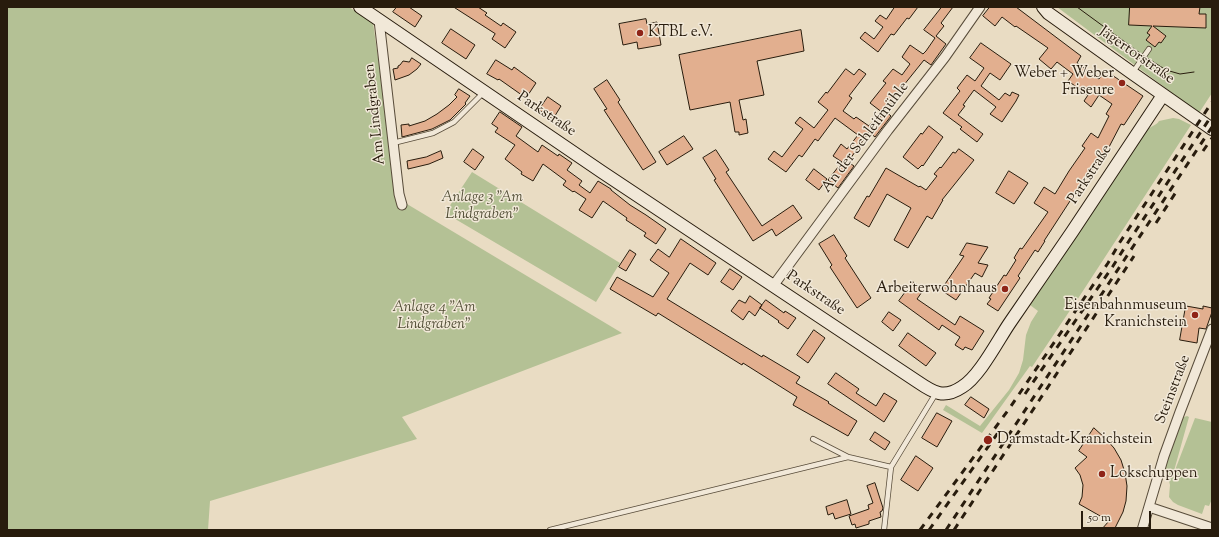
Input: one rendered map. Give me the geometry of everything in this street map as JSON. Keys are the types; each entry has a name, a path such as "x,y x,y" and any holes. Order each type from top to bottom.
{"street":[{"name":"Parkstraße","path":"360,7 602,172 936,393 948,393 960,388 977,373 1163,95"},
{"name":"An der Schleifmühle","path":"773,286 888,130 945,57 980,7"},
{"name":"Jägertorstraße","path":"1043,7 1132,73 1212,129"},
{"name":"Am Lindgraben","path":"379,20 399,194 402,205"},
{"name":"Steinstraße","path":"1142,530 1164,456 1212,329"},
{"path":"1149,507 1212,528"}],"lane":[{"path":"1132,73 1149,49"},
{"path":"393,143 433,134 454,122 473,105 484,92"},
{"path":"884,530 891,467 936,393"},
{"path":"813,439 848,457 891,467"},
{"path":"550,530 848,457"}],"green space":[{"name":"Anlage 4 \"Am Lindgraben\"","path":"7,7 349,7 373,23 399,203 402,201 622,333 402,417 417,439 210,501 208,530 7,530"},
{"path":"1057,7 1212,7 1212,93 1199,113"},
{"path":"1173,118 1179,119 1191,125 1032,367 1030,366 982,433 943,410 946,405 980,426 1009,390 1019,373 1023,360 1026,335 1031,322 1038,311 1030,305 1146,131 1159,121"},
{"name":"Anlage 3 \"Am Lindgraben\"","path":"472,172 620,263 596,302 445,213"},
{"path":"1187,416 1189,417 1172,478 1195,418 1212,422 1212,499 1209,506 1205,505 1202,514 1178,505 1169,497 1170,485 1165,465 1182,419"}],"building":[{"path":"397,7 409,7 422,16 415,27 393,12"},
{"path":"454,7 478,7 487,13 485,15 501,26 503,23 516,32 505,48 492,39 495,34"},
{"path":"895,7 918,7 894,35 891,34 878,52 860,38 865,32 874,39 883,27 875,21 880,15 886,19"},
{"path":"942,7 953,7 941,23 944,26 936,36 946,44 931,65 924,60 883,113 870,103 886,83 883,81 893,69 902,75 910,64 902,57 910,45 923,54 926,51 935,38 924,30"},
{"path":"990,7 1016,7 1081,56 1077,63 1099,79 1106,71 1143,96 1124,125 1121,124 1109,147 1083,181 1038,252 1035,250 1018,276 1020,278 998,311 987,304 991,299 989,298 1016,260 1014,258 1020,248 1022,249 1048,212 1034,203 1044,187 1055,194 1085,148 1082,146 1091,133 1098,138 1109,116 1106,114 1112,104 1099,95 1091,107 1084,101 1088,95 1068,81 1073,74 1057,62 1051,69 1039,59 1048,48 1002,17 995,26 983,16"},
{"path":"1130,7 1200,7 1199,14 1206,14 1206,28 1153,26 1166,36 1161,43 1159,42 1155,47 1146,40 1150,35 1147,33 1152,26 1129,25"},
{"name":"KTBL e.V.","path":"646,19 647,24 657,22 661,45 638,49 637,42 623,45 619,24"},
{"path":"451,29 475,45 466,59 442,43"},
{"path":"801,30 804,51 757,61 764,95 739,100 743,120 746,119 748,133 739,135 739,132 735,132 730,102 690,110 679,55"},
{"path":"981,43 1011,64 1000,80 990,73 981,86 999,100 1005,93 1010,96 1012,92 1019,95 1002,122 990,114 996,107 974,90 958,115 983,134 977,142 960,129 962,127 943,113 960,91 957,88 967,75 975,81 984,68 970,58"},
{"path":"412,58 421,64 409,75 395,80 393,69 398,68 403,61 409,62"},
{"path":"496,60 512,70 514,67 536,83 526,98 499,79 498,80 487,74"},
{"path":"846,69 854,75 859,69 866,74 849,96 852,98 843,111 854,119 856,117 869,126 871,123 874,125 885,111 891,116 875,137 869,132 848,162 854,166 838,188 828,180 842,162 833,156 841,144 847,149 858,135 835,118 818,141 815,139 802,157 799,155 786,172 768,159 774,151 782,157 803,129 795,123 800,117 814,128 828,110 818,102"},
{"path":"607,80 620,100 618,102 656,162 643,170 604,110 607,109 594,89"},
{"path":"459,89 470,96 465,103 466,104 450,120 432,129 402,137 401,125 409,124 409,126 425,121 437,114 457,97 455,95"},
{"path":"548,97 561,106 553,119 539,110"},
{"path":"500,112 522,127 516,136 538,152 542,145 558,156 559,154 572,163 567,170 582,181 579,185 590,193 598,181 666,229 656,244 644,236 646,233 626,220 627,218 603,201 592,218 579,210 586,199 563,185 566,181 543,164 533,181 521,174 522,172 505,159 515,145 495,132 498,128 492,124"},
{"path":"929,126 943,137 923,166 922,165 918,169 903,157 921,133 922,134"},
{"path":"684,136 693,149 667,165 659,152"},
{"path":"473,149 484,157 475,170 464,162"},
{"path":"959,149 974,160 942,200 932,219 927,216 908,248 894,240 911,208 887,194 869,227 854,218 867,196 869,197 886,168 926,190 937,176 934,174 940,167 941,168 953,152 955,153"},
{"path":"716,150 729,170 726,172 762,226 793,205 802,218 776,236 772,229 753,241 714,180 716,179 703,158"},
{"path":"441,151 443,158 429,164 408,169 407,161 426,157"},
{"path":"814,169 827,179 819,190 806,180"},
{"path":"1009,171 1028,183 1014,204 996,193"},
{"path":"834,235 847,256 845,258 871,298 857,308 830,267 832,265 819,244"},
{"path":"681,239 716,263 708,275 690,263 667,299 762,357 763,355 800,377 796,383 829,402 828,403 857,421 848,436 793,405 797,397 743,363 742,365 658,313 656,316 610,289 617,277 653,297 669,273 650,260 658,249 669,257"},
{"path":"967,243 988,247 978,263 988,265 982,277 975,273 956,300 941,290 964,256 960,255"},
{"path":"630,250 636,254 626,271 619,267"},
{"path":"730,269 742,277 733,290 721,282"},
{"path":"913,282 924,289 917,299 955,325 960,316 984,331 972,350 965,347 963,350 955,345 960,337 942,325 939,330 899,301"},
{"path":"750,296 762,305 755,316 749,311 743,320 731,311 739,300 745,303"},
{"path":"766,300 784,313 785,311 796,318 788,329 760,308"},
{"path":"1186,306 1203,309 1203,306 1212,308 1206,329 1199,328 1197,343 1180,340"},
{"path":"889,312 901,320 893,331 882,322"},
{"path":"814,330 825,338 808,363 797,355"},
{"path":"908,333 936,353 926,366 899,346"},
{"path":"836,373 859,389 856,393 876,406 884,393 897,401 884,422 828,384"},
{"path":"971,397 989,409 984,418 965,405"},
{"path":"937,413 952,421 937,447 922,438"},
{"name":"Lokschuppen","path":"1094,428 1114,448 1121,460 1125,473 1127,486 1126,501 1123,512 1114,530 1101,530 1109,521 1079,504 1082,497 1083,485 1080,475 1075,468 1087,457 1079,451"},
{"path":"875,432 890,442 885,450 870,440"},
{"path":"916,456 933,468 918,491 901,480"},
{"path":"875,483 883,508 880,512 881,517 869,521 869,524 856,528 855,524 852,525 849,516 869,509 868,505 873,503 867,486"},
{"path":"847,500 851,514 835,519 833,513 828,515 826,507"}],"tram line":[{"path":"1077,7 1144,56 1166,70 1180,74 1194,72"}],"railway":[{"path":"920,530 1009,409 1108,263 1120,242 1212,102"},
{"path":"1025,394 1113,266 1212,115"},
{"path":"946,530 1212,127"},
{"path":"1203,151 1212,138"},
{"path":"1156,223 1176,192"},
{"path":"954,530 1134,256"},
{"path":"929,530 1000,430"}],"place":[{"name":"KTBL e.V.","path":"640,33"},
{"name":"Weber + Weber Friseure","path":"1122,83"},
{"name":"Arbeiterwohnhaus","path":"1005,289"},
{"name":"Eisenbahnmuseum Kranichstein","path":"1195,315"},
{"name":"Darmstadt-Kranichstein","path":"988,440"},
{"name":"Lokschuppen","path":"1102,474"}]}
